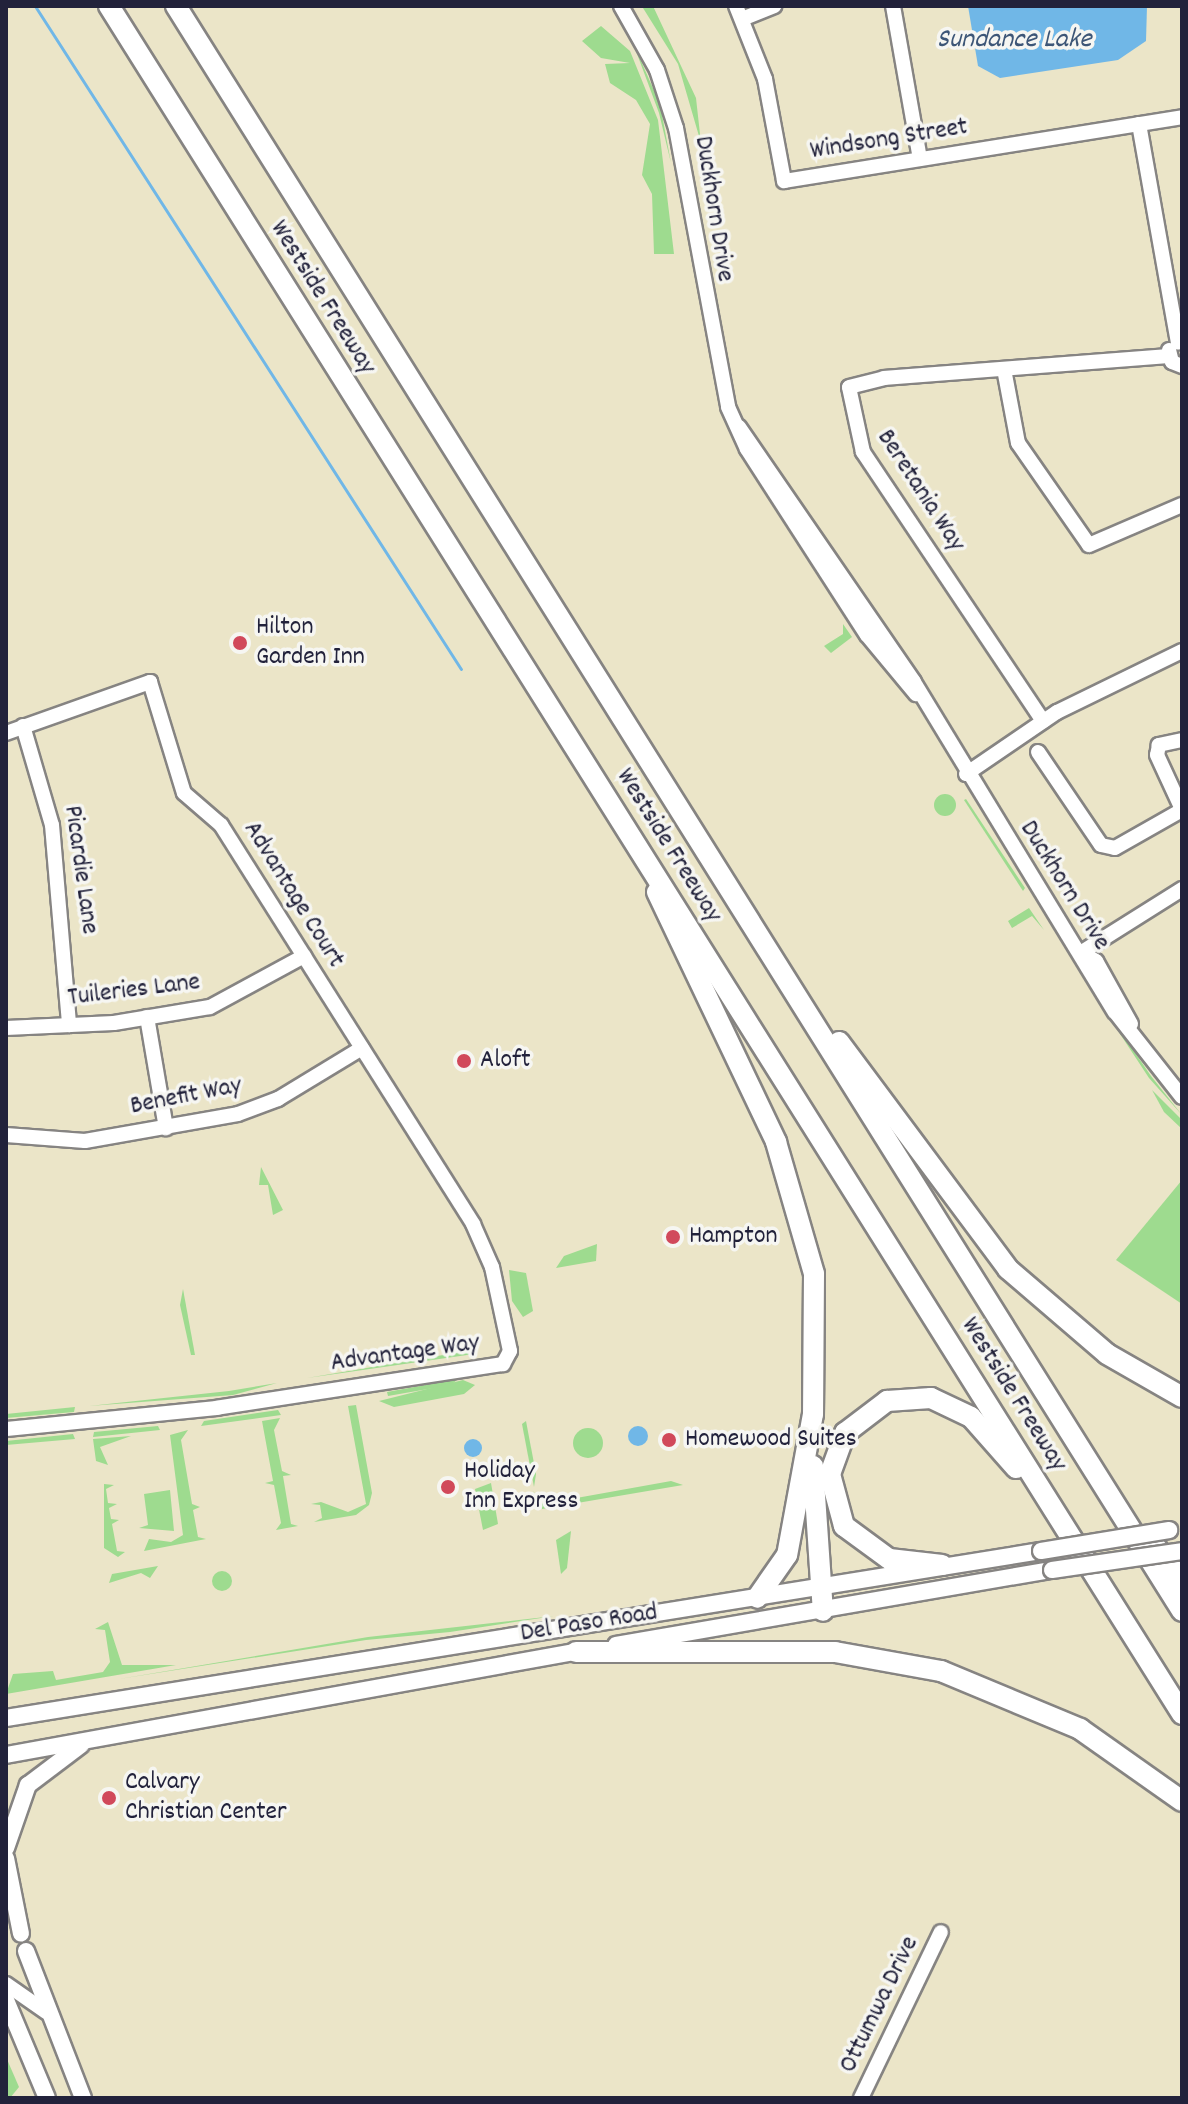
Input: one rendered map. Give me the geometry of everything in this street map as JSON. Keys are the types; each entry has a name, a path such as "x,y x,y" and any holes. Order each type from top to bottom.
{"highway":[{"path":"98,6 190,135"},
{"name":"Westside Freeway","path":"109,6 1182,1714"},
{"name":"Westside Freeway","path":"179,10 646,765 762,935 1182,1611"},
{"path":"645,858 800,1209 817,1305 813,1414 823,1611"},
{"path":"762,935 1008,1269 1107,1354 1182,1397"},
{"path":"942,1565 874,1553 844,1526 833,1503 838,1446 854,1422 887,1401 916,1396 959,1408 1061,1521"},
{"path":"757,1598 787,1555 813,1414"},
{"path":"1094,1467 1182,1581"},
{"path":"576,1652 804,1650 941,1671 1080,1729 1182,1801"}],"main road":[{"name":"Del Paso Road","path":"6,1718 1176,1529"},
{"name":"Del Paso Road","path":"6,1755 576,1652 1052,1570 1182,1551"},
{"path":"6,1848 28,1785 86,1741"},
{"path":"6,1858 23,1942 46,2012 83,2098"},
{"path":"6,2000 47,2098"}],"street":[{"name":"Duckhorn Drive","path":"621,6 667,96 713,359 739,427 772,467 1082,952 1096,961 1141,1046 1182,1097"},
{"path":"739,13 774,6"},
{"path":"893,6 920,159"},
{"name":"Windsong Street","path":"739,13 765,79 784,181 1182,117"},
{"path":"1139,124 1180,343 1168,356 1182,366"},
{"name":"Beretania Way","path":"1043,721 863,452 848,403 849,387 860,382 1168,356"},
{"path":"1004,369 1018,443 1089,545 1182,505"},
{"path":"966,774 1043,721 1182,651"},
{"name":"Advantage Court","path":"23,726 150,682 184,793 221,825 362,1048"},
{"path":"6,733 23,726"},
{"name":"Picardie Lane","path":"23,726 52,825 69,1025"},
{"path":"1038,752 1101,845 1115,848 1182,809 1157,755 1159,745 1182,740"},
{"path":"1082,952 1182,889"},
{"name":"Tuileries Lane","path":"6,1028 147,1017 227,1001 304,956"},
{"path":"147,1017 166,1128"},
{"name":"Benefit Way","path":"6,1135 85,1141 166,1128 278,1099 362,1048"},
{"name":"Advantage Way","path":"6,1429 217,1408 503,1364 510,1351 480,1239 362,1048"},
{"name":"Ottumwa Drive","path":"861,2098 941,1932"},
{"path":"6,1984 46,2012"}],"green space":[{"path":"653,6 696,98 701,143 678,64 643,8"},
{"path":"601,26 630,51 658,120 674,254 654,254 652,194 642,175 650,124 636,100 610,83 605,64 630,63 601,58 582,41"},
{"path":"633,43 660,104 671,163 659,113"},
{"path":"843,624 852,637 831,653 824,646 843,634"},
{"path":"945,794 953,797 956,805 953,813 945,816 937,813 934,805 937,797"},
{"path":"964,800 1025,888 1023,891"},
{"path":"1029,908 1044,930 1032,916 1012,928 1008,921"},
{"path":"1080,973 1151,1076 1182,1115 1149,1078"},
{"path":"1152,1090 1182,1120 1182,1129 1164,1112"},
{"path":"261,1167 283,1210 273,1215 268,1185 259,1185"},
{"path":"1182,1180 1182,1304 1116,1260"},
{"path":"597,1244 596,1261 556,1268 564,1256"},
{"path":"509,1270 526,1273 533,1311 523,1317 512,1301"},
{"path":"183,1289 195,1355 191,1355 180,1305"},
{"path":"467,1351 474,1354 307,1378"},
{"path":"458,1379 451,1385 388,1396 387,1392"},
{"path":"463,1380 475,1385 464,1394 394,1407 379,1401"},
{"path":"277,1383 233,1395 89,1406 229,1391"},
{"path":"356,1405 372,1493 369,1505 356,1515 314,1522 322,1518 320,1505 311,1504 321,1502 348,1512 366,1504 348,1406"},
{"path":"75,1407 74,1412 6,1418 6,1414"},
{"path":"278,1410 281,1415 201,1426 204,1421"},
{"path":"280,1418 274,1430 282,1471 291,1475 283,1476 291,1524 298,1526 276,1530 281,1523 274,1485 265,1483 273,1481 262,1421"},
{"path":"526,1421 536,1474 534,1487 522,1424"},
{"path":"158,1426 160,1430 93,1437 94,1432"},
{"path":"588,1428 599,1432 603,1443 599,1454 588,1458 577,1454 573,1443 577,1432"},
{"path":"188,1430 181,1440 192,1504 200,1507 193,1510 198,1537 206,1539 144,1551 149,1539 171,1542 183,1535 170,1435"},
{"path":"73,1434 75,1439 6,1445 6,1441"},
{"path":"131,1436 100,1447 108,1465 96,1461 93,1439"},
{"path":"671,1481 683,1485 542,1509 533,1491 543,1504"},
{"path":"491,1483 498,1524 483,1530 475,1489"},
{"path":"104,1484 114,1485 106,1489 108,1503 117,1504 109,1508 111,1519 119,1520 112,1524 117,1551 125,1552 118,1557 104,1548"},
{"path":"170,1490 174,1531 139,1528 148,1525 144,1494"},
{"path":"571,1531 567,1568 561,1574 556,1540"},
{"path":"158,1566 150,1578 141,1573 109,1583 112,1574"},
{"path":"222,1571 229,1574 232,1581 229,1588 222,1591 215,1588 212,1581 215,1574"},
{"path":"554,1616 450,1632 366,1640 119,1679 368,1637"},
{"path":"108,1622 122,1665 176,1665 6,1694 13,1674 53,1671 56,1680 103,1672 110,1662 105,1630 95,1629"},
{"path":"6,2057 19,2087 10,2098 6,2098"}],"water":[{"name":"Sundance Lake","path":"968,6 1147,6 1146,41 1118,60 1000,78 978,66"},
{"path":"638,1426 645,1429 648,1436 645,1443 638,1446 631,1443 628,1436 631,1429"},
{"path":"473,1439 482,1448 473,1457 464,1448"}],"waterway":[{"path":"35,6 461,669"}],"place":[{"name":"Hilton Garden Inn","path":"240,643"},
{"name":"Aloft","path":"464,1061"},
{"name":"Hampton","path":"673,1237"},
{"name":"Homewood Suites","path":"669,1440"},
{"name":"Holiday Inn Express","path":"448,1487"},
{"name":"Calvary Christian Center","path":"109,1798"}]}
